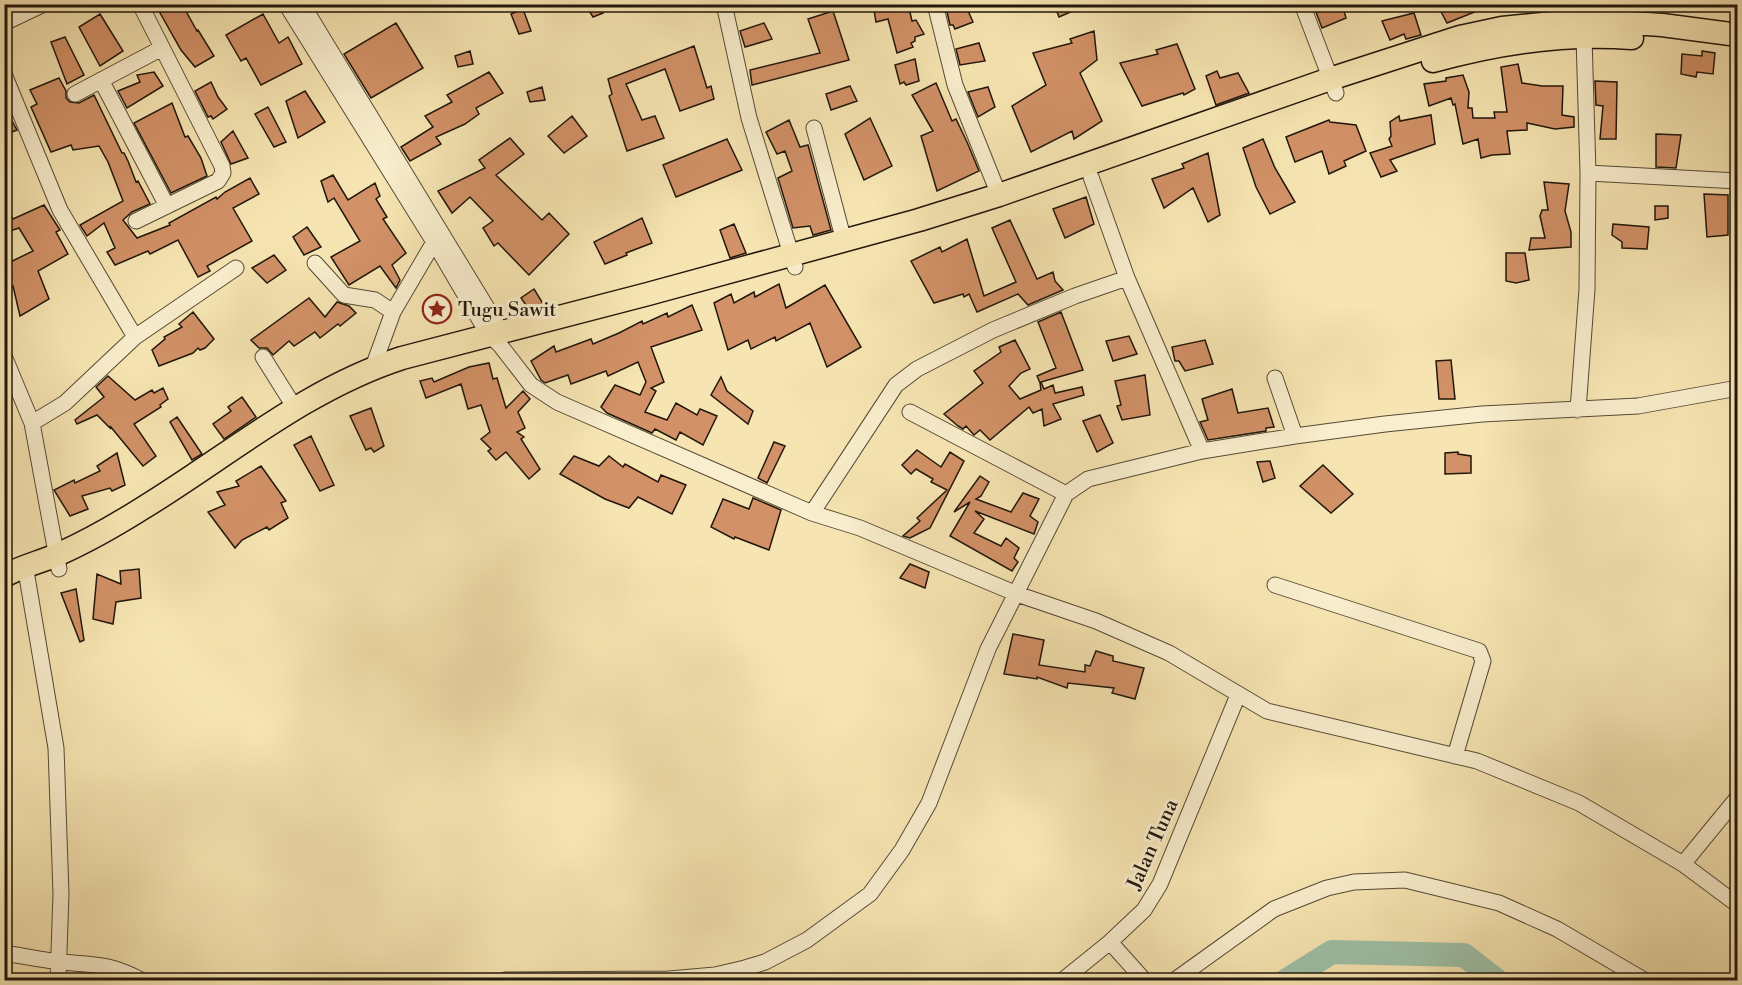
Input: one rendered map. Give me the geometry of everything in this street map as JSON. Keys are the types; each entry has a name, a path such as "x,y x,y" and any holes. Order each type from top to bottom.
{"highway":[{"path":"1583,21 1617,36 1737,50"},
{"path":"58,562 295,408 373,367 496,337 588,310 997,210 1091,177 1460,37 1502,28 1583,21 1662,25 1737,35"},
{"path":"793,261 844,241 999,195 1333,86"},
{"path":"4,576 58,562 129,534 303,420 345,396 496,337"},
{"path":"4,582 26,571"}],"street":[{"path":"4,23 23,9 44,4"},
{"path":"135,221 219,181 224,173 140,4"},
{"path":"286,4 439,238"},
{"path":"302,4 496,337 531,385 557,402 812,513 860,528 1017,594 1096,621 1169,653 1267,711 1477,761 1579,803 1683,864 1737,905"},
{"path":"724,4 750,118 793,261"},
{"path":"935,4 955,85 999,195"},
{"path":"1302,4 1333,86"},
{"path":"1578,410 1587,289 1588,173 1583,21"},
{"path":"75,94 162,48"},
{"path":"4,74 60,210 135,337"},
{"path":"101,80 167,206"},
{"path":"814,128 844,241"},
{"path":"1588,173 1737,181"},
{"path":"1091,177 1127,278 1202,451"},
{"path":"373,367 393,312 439,238"},
{"path":"315,263 344,295 375,300 393,312"},
{"path":"32,423 65,404 135,337 236,268"},
{"path":"812,513 896,385 917,369 993,330 1075,296 1127,278"},
{"path":"4,356 32,423 58,562"},
{"path":"263,357 295,408"},
{"path":"1275,378 1295,436"},
{"path":"505,981 669,979 715,975 745,968 765,962 807,940 870,894 902,850 929,803 988,649 1066,495 1088,479 1202,451 1295,436 1482,414 1638,406 1737,388"},
{"path":"910,412 1066,495"},
{"path":"26,571 56,748 61,894 58,981"},
{"path":"1275,585 1479,651 1483,661 1455,756"},
{"name":"Jalan Tuna","path":"1063,981 1144,910 1160,884 1238,695"},
{"path":"1683,864 1737,797"},
{"path":"1175,981 1274,909 1327,888 1345,884 1405,880 1499,903 1557,929 1644,981"},
{"path":"1110,942 1144,981"},
{"path":"4,953 59,962 96,963 121,970 141,981"}],"building":[{"path":"155,4 182,4 214,56 195,67 181,50"},
{"path":"585,4 598,4 603,13 593,17"},
{"path":"873,4 908,4 912,21 916,20 924,34 915,37 915,41 911,43 913,47 897,53 888,19 876,22"},
{"path":"951,4 965,4 973,22 955,29 953,25 950,25 947,12 951,9"},
{"path":"1054,4 1089,4 1059,17"},
{"path":"1313,4 1342,4 1346,18 1322,28"},
{"path":"1437,4 1492,4 1492,5 1447,23"},
{"path":"523,9 531,31 519,34 511,14"},
{"path":"833,11 849,60 752,85 750,70 820,53 808,19"},
{"path":"1414,13 1421,35 1406,39 1404,34 1390,40 1382,21"},
{"path":"100,14 123,51 100,66 79,27"},
{"path":"263,14 279,43 288,37 302,64 261,85 246,58 241,61 226,35"},
{"path":"396,23 423,68 371,98 344,54"},
{"path":"764,23 772,39 745,47 740,31"},
{"path":"1094,31 1097,60 1080,73 1102,121 1074,139 1072,131 1031,152 1012,106 1046,85 1033,53 1072,43 1070,39"},
{"path":"65,37 84,75 67,84 51,42"},
{"path":"979,43 985,61 960,65 956,49"},
{"path":"1177,44 1195,89 1184,95 1183,93 1142,106 1120,63 1158,54 1156,50"},
{"path":"694,46 707,88 711,86 714,99 680,111 665,69 626,84 642,120 655,116 664,138 627,151 609,96 612,94 608,79"},
{"path":"470,51 473,64 458,67 455,56"},
{"path":"1702,51 1715,53 1713,74 1697,72 1696,77 1681,74 1682,54 1702,56"},
{"path":"915,59 919,81 906,85 904,82 900,84 895,65"},
{"path":"1518,64 1522,83 1563,86 1562,115 1574,117 1574,127 1555,129 1527,123 1527,130 1507,131 1510,154 1481,158 1478,139 1463,144 1455,104 1453,105 1451,98 1429,106 1424,84 1446,81 1446,78 1463,75 1469,92 1468,108 1472,108 1473,118 1495,118 1494,112 1507,112 1501,67"},
{"path":"1217,71 1220,78 1238,73 1249,93 1216,105 1206,76"},
{"path":"154,72 163,86 127,108 118,91 140,82 137,75"},
{"path":"489,72 503,93 476,108 479,114 465,124 436,137 441,144 410,161 401,147 433,127 425,116 452,102 447,95"},
{"path":"59,78 66,91 66,98 70,102 79,103 94,95 128,161 136,182 138,181 150,204 132,212 123,220 137,238 170,225 169,223 216,197 217,199 250,178 259,194 233,208 252,241 207,266 210,271 198,277 178,240 150,254 148,251 115,265 107,252 115,248 104,223 87,236 80,225 123,201 108,162 99,146 73,150 71,145 51,152 31,107 37,104 30,90"},
{"path":"1595,81 1617,82 1616,139 1600,139 1603,106 1596,105"},
{"path":"211,82 227,109 213,119 211,116 208,117 195,91"},
{"path":"936,83 952,121 956,119 979,171 937,191 921,136 933,131 912,95"},
{"path":"850,86 857,101 831,110 826,94"},
{"path":"542,87 545,100 530,102 527,92"},
{"path":"988,87 995,107 978,117 968,92"},
{"path":"305,91 325,122 298,138 286,101"},
{"path":"172,103 185,137 188,136 201,158 207,176 171,193 134,123"},
{"path":"4,107 17,130 4,135"},
{"path":"268,107 286,142 274,147 255,114"},
{"path":"1431,115 1435,144 1390,160 1397,171 1381,177 1370,153 1392,146 1389,139 1391,136 1390,122 1399,116 1400,121"},
{"path":"572,116 587,136 564,153 548,136"},
{"path":"870,118 892,166 864,180 845,134"},
{"path":"789,120 800,147 808,145 831,230 813,235 810,226 793,228 778,178 792,171 785,151 777,154 766,132"},
{"path":"1329,120 1356,125 1366,151 1344,161 1346,166 1329,174 1322,151 1295,162 1286,137"},
{"path":"233,131 248,158 231,164 221,142"},
{"path":"1656,134 1681,135 1676,168 1656,167"},
{"path":"510,138 524,154 496,175 542,220 549,213 569,234 529,275 498,243 494,246 483,228 493,221 470,197 452,213 438,191 485,168 479,160"},
{"path":"727,139 742,170 676,197 663,165"},
{"path":"1263,139 1275,168 1295,202 1270,214 1256,187 1243,148"},
{"path":"1208,153 1220,215 1208,222 1193,188 1164,208 1152,179 1184,168 1182,164"},
{"path":"333,175 348,200 375,183 380,196 376,199 387,217 383,219 406,253 392,265 400,280 396,288 380,266 349,285 331,257 360,241 334,198 328,202 321,181"},
{"path":"1544,182 1569,184 1565,211 1571,232 1571,247 1529,250 1531,238 1545,238 1540,216 1542,210 1548,210"},
{"path":"1704,194 1728,195 1728,235 1707,237"},
{"path":"1086,197 1094,224 1065,238 1053,209"},
{"path":"4,204 13,219 44,205 60,230 56,232 68,254 38,271 49,299 20,316 13,286 6,289 4,265 33,251 19,228 4,233"},
{"path":"1655,206 1668,206 1668,218 1655,220"},
{"path":"642,218 652,243 605,264 594,242"},
{"path":"1010,220 1037,279 1053,272 1055,281 1063,290 1028,305 1018,294 977,312 969,294 934,303 911,261 940,247 942,252 967,239 984,296 1016,282 992,228"},
{"path":"734,224 746,253 730,258 720,230"},
{"path":"1613,224 1649,227 1647,249 1622,248 1622,242 1612,235"},
{"path":"307,227 321,247 304,255 293,237"},
{"path":"1506,253 1525,253 1529,280 1516,283 1506,281"},
{"path":"274,255 286,270 267,283 252,268"},
{"path":"779,284 786,308 825,285 861,347 827,367 810,323 776,341 775,337 751,349 748,340 728,350 714,303 731,294 734,303 754,292 755,297"},
{"path":"534,289 545,307 530,311 521,298"},
{"path":"309,298 325,317 337,302 349,306 356,313 320,338 315,332 294,346 289,341 273,355 267,348 259,348 251,340"},
{"path":"692,305 702,330 651,347 664,382 651,388 656,391 645,412 667,420 676,403 697,415 700,409 717,416 703,445 680,432 676,440 655,429 652,433 607,413 601,407 615,385 640,395 646,382 638,362 608,376 606,371 571,384 568,375 545,383 531,361 554,346 556,352 591,339 593,344 642,321 643,324 667,313 668,317"},
{"path":"193,312 214,339 205,348 200,350 198,348 193,353 159,366 152,350 165,339 164,337 182,327 179,324"},
{"path":"1061,312 1083,370 1041,382 1044,389 1053,385 1055,393 1082,387 1084,395 1053,404 1061,419 1044,426 1042,409 1033,413 1029,407 990,440 980,430 974,435 966,426 963,429 944,414 983,383 974,371 1001,352 999,347 1015,340 1030,369 1021,373 1009,386 1020,399 1041,390 1037,376 1056,368 1038,322"},
{"path":"1129,336 1137,354 1113,361 1106,341"},
{"path":"1205,340 1213,364 1185,371 1179,361 1175,361 1172,347"},
{"path":"1451,360 1455,399 1439,399 1436,361"},
{"path":"489,363 493,379 497,378 506,408 523,391 530,399 518,412 525,428 517,432 524,437 521,439 540,469 529,479 506,452 496,460 488,451 491,449 481,439 490,432 481,405 468,409 461,384 426,398 420,381 432,378 434,382 469,367"},
{"path":"1145,375 1150,415 1122,420 1117,406 1121,405 1115,381"},
{"path":"108,376 135,400 152,390 154,393 163,388 168,399 160,405 161,407 134,424 156,456 143,466 110,426 111,429 97,415 77,424 75,420 104,397 96,387"},
{"path":"721,377 727,391 753,411 748,424 711,395"},
{"path":"1232,389 1238,413 1268,408 1274,427 1266,428 1266,431 1208,440 1200,422 1208,420 1202,399"},
{"path":"242,397 256,417 224,439 213,424 231,411 228,407"},
{"path":"371,408 384,446 374,452 371,448 366,450 350,416"},
{"path":"1100,415 1113,443 1097,452 1083,421"},
{"path":"177,417 202,454 192,460 170,422"},
{"path":"311,436 334,485 320,491 294,445"},
{"path":"774,442 785,446 767,483 758,478"},
{"path":"917,450 941,467 950,452 964,461 930,528 910,538 903,536 920,521 917,518 947,490 931,482 933,479 916,469 911,474 902,465"},
{"path":"1458,452 1458,454 1471,456 1471,473 1445,474 1445,453"},
{"path":"117,453 125,485 112,491 110,488 82,496 88,509 70,516 54,490 100,471 97,466"},
{"path":"574,456 599,466 609,456 623,467 625,464 658,482 661,475 686,485 672,514 638,497 629,508 605,499 560,474"},
{"path":"1270,461 1275,478 1263,482 1257,462"},
{"path":"1323,465 1353,494 1331,513 1300,486"},
{"path":"261,466 286,501 281,503 288,518 269,530 267,527 242,540 235,548 208,512 225,505 217,492 239,486 236,481"},
{"path":"980,476 989,482 981,496 976,499 1011,512 1023,493 1039,499 1030,516 1038,522 1034,534 975,511 984,519 974,533 1001,546 1006,538 1019,548 1014,558 1018,562 1012,571 950,536 970,502 954,512"},
{"path":"753,498 781,510 769,550 735,537 734,539 711,527 723,499 749,509"},
{"path":"910,564 929,572 925,588 900,578"},
{"path":"139,569 141,598 116,602 113,624 93,619 97,574 121,584 120,571"},
{"path":"76,589 84,640 80,642 61,593"},
{"path":"1013,634 1044,640 1039,665 1085,672 1085,665 1090,666 1096,651 1113,656 1113,661 1144,668 1135,699 1112,693 1114,688 1068,683 1067,688 1037,677 1037,679 1004,674"}],"waterway":[{"path":"1287,980 1332,952 1464,955 1496,980"}],"place":[{"name":"Tugu Sawit","path":"437,309"}]}
